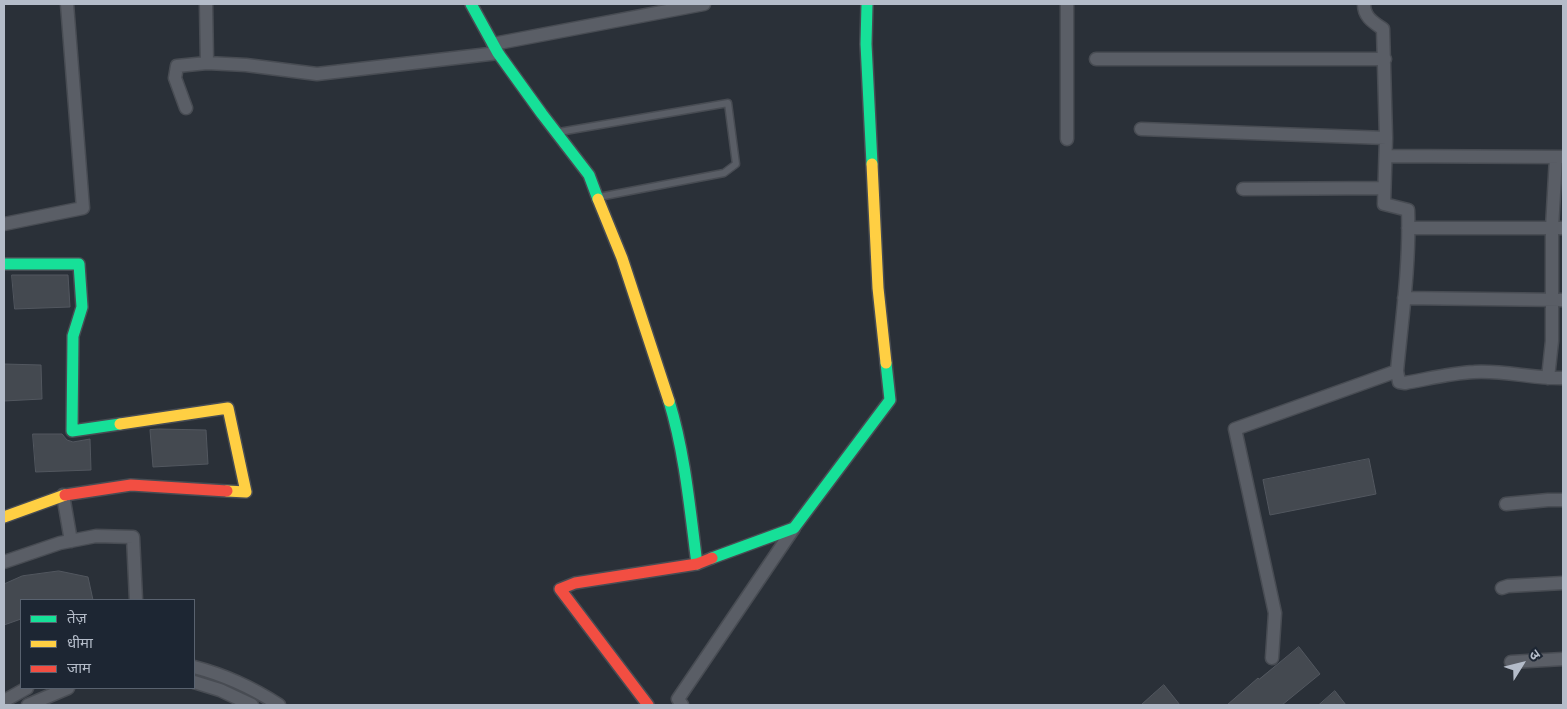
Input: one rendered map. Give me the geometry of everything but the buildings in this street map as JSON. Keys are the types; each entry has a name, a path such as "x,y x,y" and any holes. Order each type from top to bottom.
{"street":[{"path":"4,224 83,208 67,4"},
{"path":"206,4 207,63"},
{"path":"471,4 496,49 542,114 589,175 598,197 622,258 676,424 697,564"},
{"path":"186,108 175,78 177,66 207,63 246,65 317,74 496,49 704,4"},
{"path":"682,705 678,699 794,528 890,400 878,288 866,44 867,4"},
{"path":"1067,4 1067,138"},
{"path":"1364,4 1364,13 1383,29 1386,138 1384,204 1408,210 1404,298 1397,371 1399,382 1405,383 1475,372 1563,378"},
{"path":"1096,60 1384,59"},
{"path":"1141,129 1386,138"},
{"path":"1386,156 1560,157 1558,300 1548,378"},
{"path":"1243,189 1384,188"},
{"path":"1408,228 1558,228"},
{"path":"4,264 80,264 82,307 73,336 72,431 228,408 246,492 131,485 63,496 4,517"},
{"path":"1404,298 1558,300"},
{"path":"1272,658 1275,613 1235,430 1397,371"},
{"path":"63,496 71,541"},
{"path":"1506,504 1563,500"},
{"path":"648,705 560,589 574,583 697,564 794,528"},
{"path":"4,562 60,543 96,536 133,537 136,599"},
{"path":"1502,588 1508,586 1563,583"},
{"path":"1511,662 1563,659"},
{"path":"195,667 230,678 280,705"},
{"path":"195,682 220,690 252,705"},
{"path":"4,701 25,689"},
{"path":"28,705 66,689"}],"lane":[{"path":"558,133 728,103 736,164 724,173 598,197"}],"traffic: fast":[{"path":"471,4 498,53 589,175 598,199"},
{"path":"867,4 866,44 872,164"},
{"path":"4,264 79,264 82,307 73,336 72,431 120,424"},
{"path":"712,558 794,528 890,400 886,363"},
{"path":"669,401 683,461 697,564"}],"traffic: slow":[{"path":"872,164 878,288 886,363"},
{"path":"598,199 622,258 669,401"},
{"path":"120,424 228,408 246,492 227,491"},
{"path":"4,517 65,495"}],"traffic: jam":[{"path":"65,495 131,485 227,491"},
{"path":"648,705 560,589 575,583 697,564 712,558"}]}
